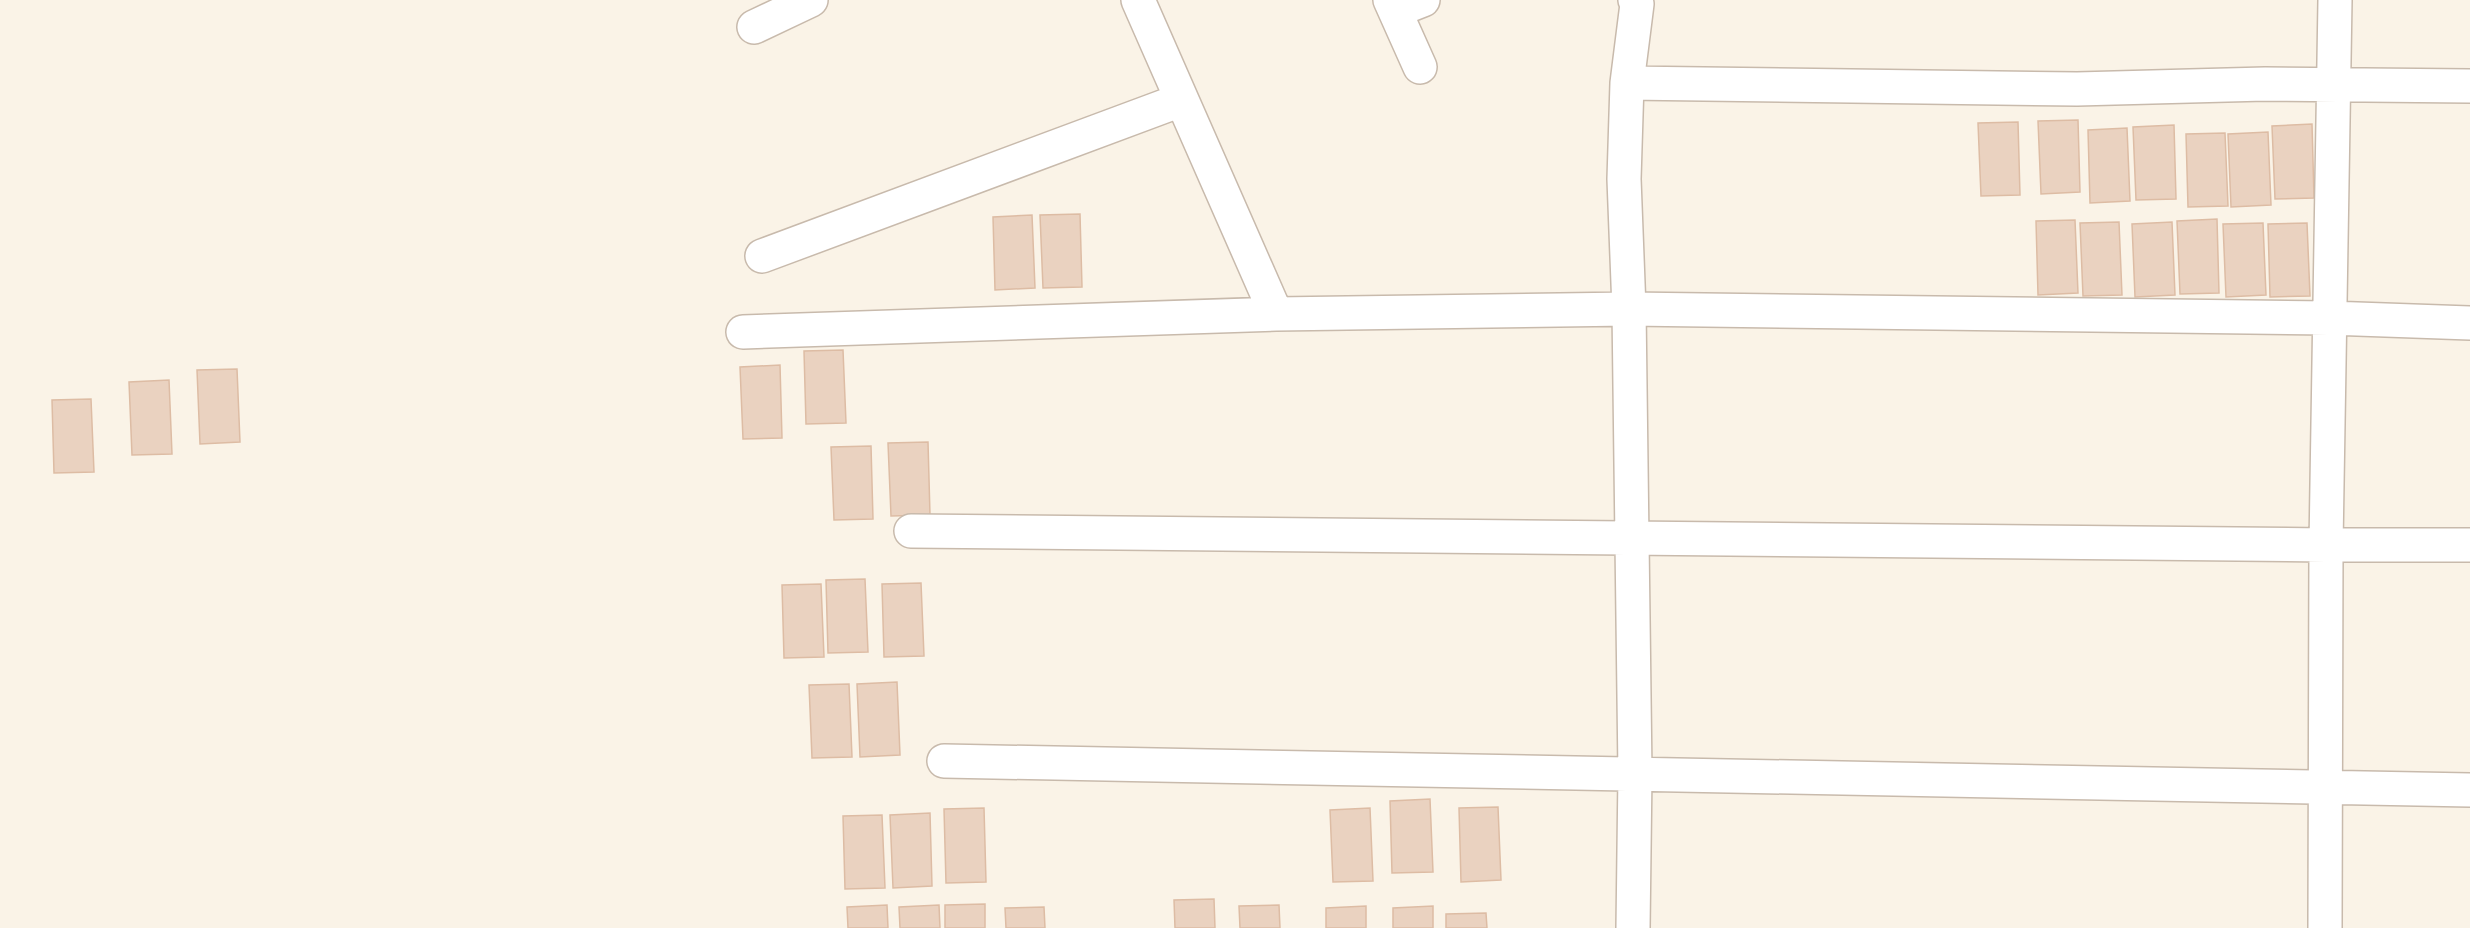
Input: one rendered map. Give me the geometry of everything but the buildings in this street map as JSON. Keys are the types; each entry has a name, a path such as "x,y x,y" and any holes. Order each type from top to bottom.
{"street":[{"path":"754,27 811,0"},
{"path":"1138,0 1276,314"},
{"path":"1633,928 1635,773 1629,309 1624,179 1627,83 1637,4 1635,0"},
{"path":"2325,928 2326,545 2335,0"},
{"path":"1403,4 1420,67"},
{"path":"1627,83 2077,89 2335,85 2470,86"},
{"path":"762,256 1181,100"},
{"path":"742,332 1276,314 1629,309 2329,318 2470,323"},
{"path":"911,531 2470,545"},
{"path":"944,762 2470,790"}]}
